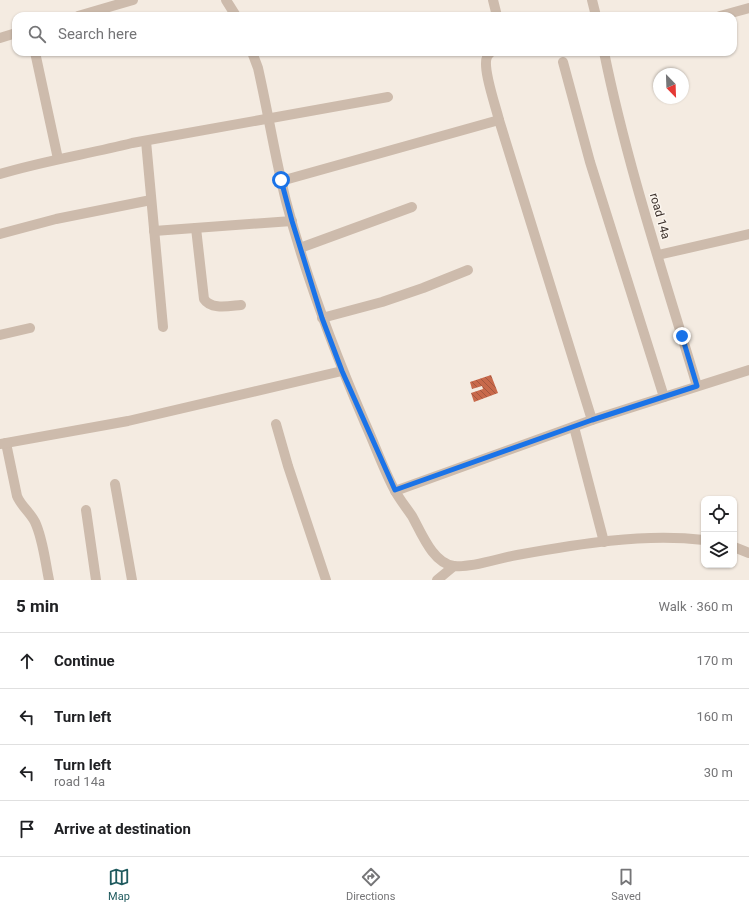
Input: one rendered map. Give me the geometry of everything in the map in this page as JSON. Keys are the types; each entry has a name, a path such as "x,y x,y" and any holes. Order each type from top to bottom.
{"street":[{"path":"92,12 133,0"},
{"path":"226,0 234,12"},
{"path":"492,0 496,12"},
{"path":"592,0 595,12"},
{"path":"734,12 749,8"},
{"path":"0,38 12,35"},
{"path":"36,56 58,159"},
{"path":"254,56 258,68 281,180 322,318 342,371 395,490 412,515 428,546 444,563 454,566 469,565 516,555 604,542 677,538 701,540"},
{"path":"488,56 486,58 486,64 488,77 499,120 592,420"},
{"name":"road 14a","path":"605,56 614,100 697,386"},
{"path":"563,62 590,162 664,397"},
{"path":"0,174 58,159 146,141 388,97"},
{"path":"281,180 499,120"},
{"path":"146,141 163,326"},
{"path":"0,234 56,219 151,200"},
{"path":"300,248 412,207"},
{"path":"154,231 292,221"},
{"path":"196,228 204,299 207,304 213,306 241,305"},
{"path":"658,255 749,234"},
{"path":"322,318 382,302 468,270"},
{"path":"0,335 30,328"},
{"path":"395,490 592,420 749,370"},
{"path":"49,580 36,524 17,496 3,444 128,421 342,371"},
{"path":"276,424 288,466 326,580"},
{"path":"574,427 604,542"},
{"path":"115,484 132,580"},
{"path":"86,510 96,580"},
{"path":"737,548 749,553"},
{"path":"437,580 454,566"}],"building":[{"path":"491,375 498,393 474,402 471,393 483,389 482,386 472,389 470,382"}],"route":[{"path":"281,180 322,318 342,371 395,490 592,420 697,386 682,336"}]}
